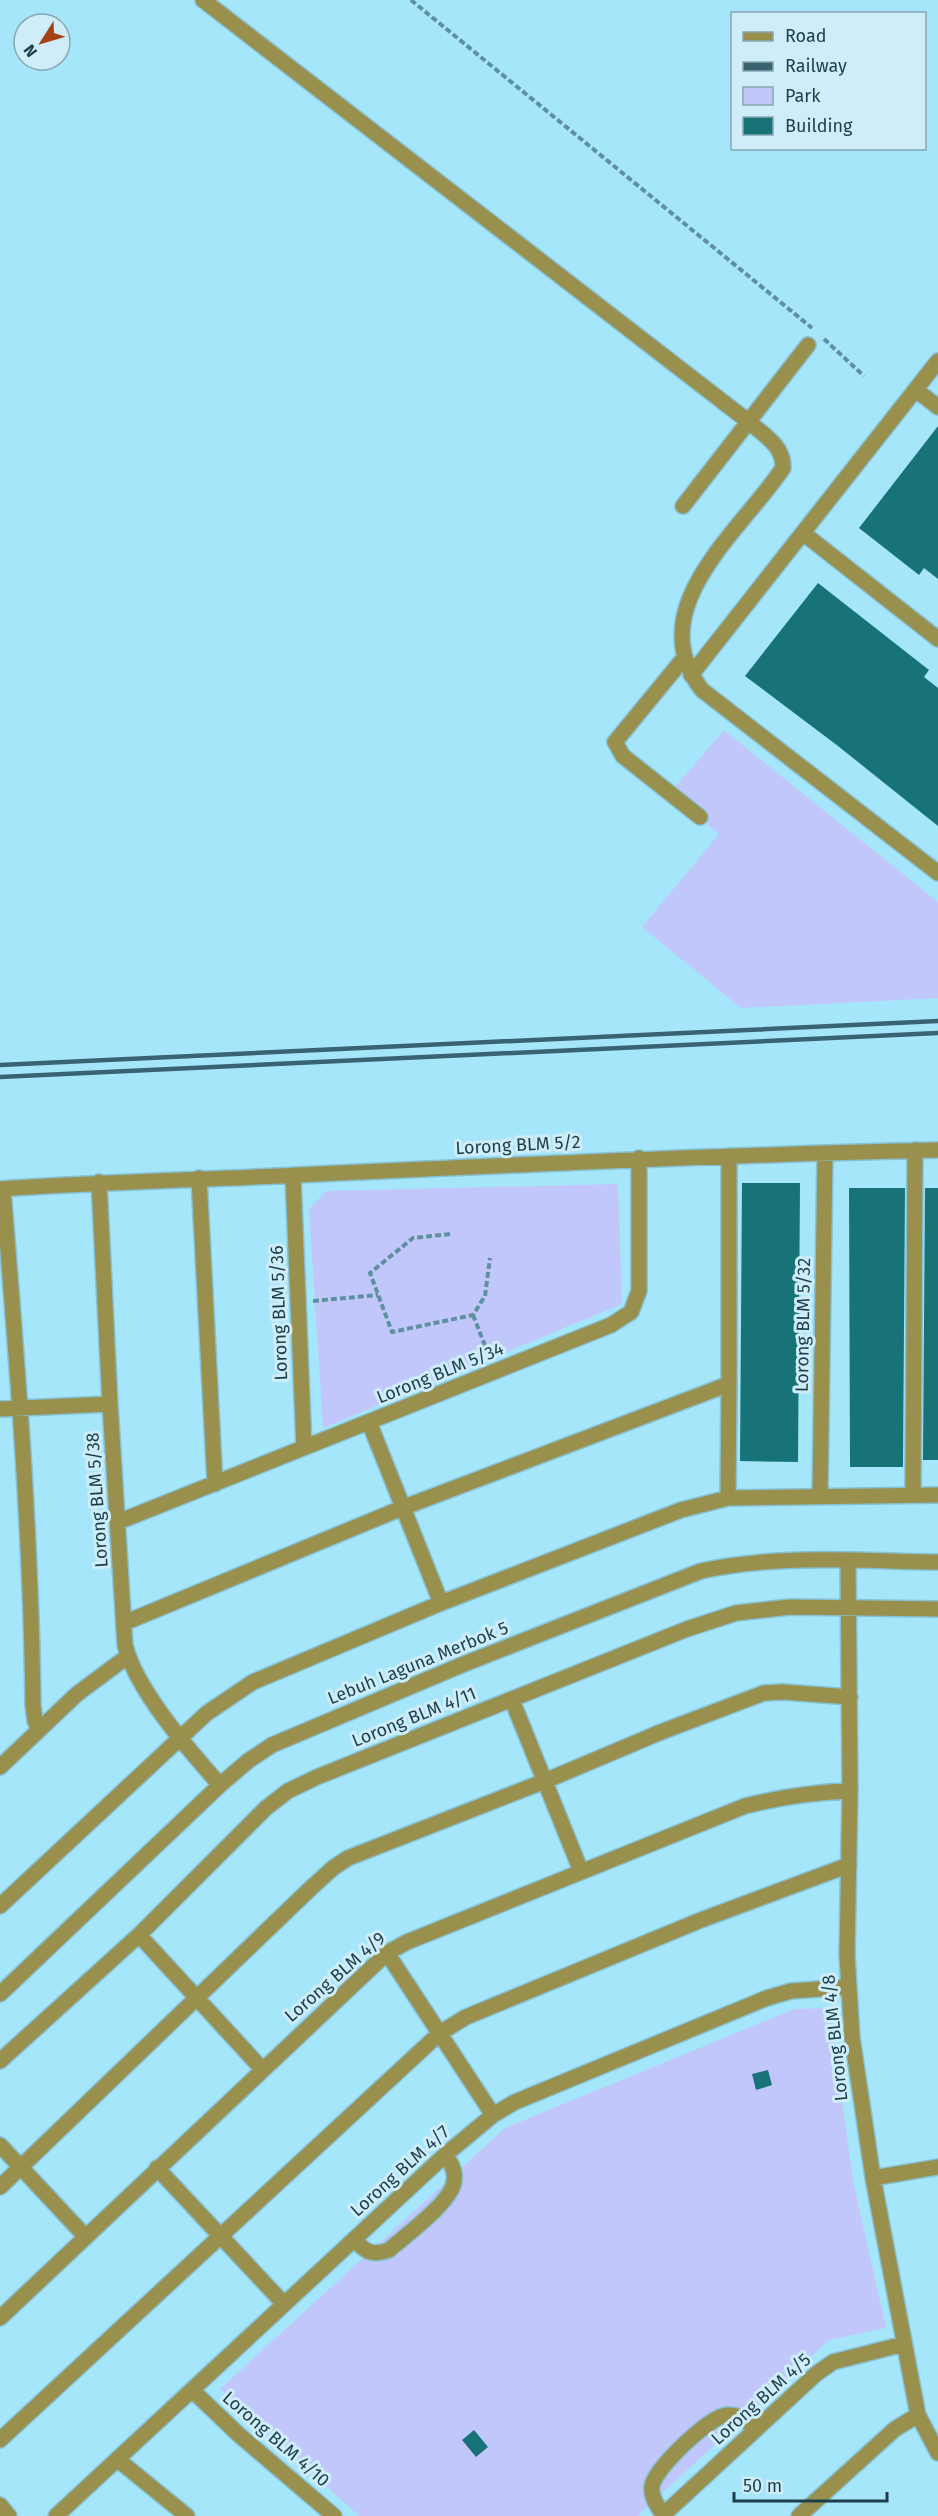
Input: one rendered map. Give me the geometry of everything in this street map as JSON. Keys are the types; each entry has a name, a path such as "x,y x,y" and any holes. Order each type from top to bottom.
{"street":[{"path":"203,0 749,422 779,449 784,457 783,468 703,570 690,595 682,630 684,658 691,675 702,690 938,873"},
{"path":"683,506 808,345"},
{"path":"691,675 938,361"},
{"path":"916,390 938,407"},
{"path":"803,533 938,639"},
{"path":"684,658 615,742 623,756 700,817"},
{"path":"912,1495 915,1150"},
{"name":"Lorong BLM 5/2","path":"1,1189 99,1182 293,1176 639,1158 938,1150"},
{"name":"Lorong BLM 5/32","path":"820,1497 825,1153"},
{"path":"728,1498 729,1156"},
{"name":"Lorong BLM 5/34","path":"118,1522 611,1325 631,1312 639,1291 639,1158"},
{"name":"Lorong BLM 5/36","path":"293,1176 304,1448"},
{"path":"199,1178 214,1484"},
{"name":"Lorong BLM 5/38","path":"99,1182 110,1404 128,1656 180,1738 219,1785"},
{"path":"1,1189 21,1409 31,1564 33,1705 39,1730"},
{"path":"124,1623 402,1508 729,1384"},
{"path":"0,1409 110,1404"},
{"path":"369,1422 441,1603"},
{"path":"0,1906 207,1713 253,1682 441,1603 681,1510 728,1498 938,1495"},
{"name":"Lebuh Laguna Merbok 5","path":"0,1994 219,1785 272,1745 464,1664 701,1571 736,1563 772,1560 938,1562"},
{"name":"Lorong BLM 4/8","path":"848,1561 850,1697 848,1987 860,2100 904,2344 918,2415 938,2453"},
{"name":"Lorong BLM 4/11","path":"0,2061 139,1935 266,1808 288,1791 317,1777 687,1629 736,1614 790,1607 938,1609"},
{"path":"0,1767 77,1694 128,1656"},
{"path":"0,2187 312,1887 348,1858 764,1693 783,1692 850,1697"},
{"path":"512,1700 580,1871"},
{"name":"Lorong BLM 4/9","path":"0,2318 387,1953 407,1942 745,1806 815,1792 850,1791"},
{"path":"0,2440 440,2033 466,2017 680,1929 849,1865"},
{"path":"139,1935 262,2070"},
{"path":"387,1953 493,2115"},
{"name":"Lorong BLM 4/7","path":"57,2516 445,2155 493,2115 515,2102 767,1998 791,1991 848,1987"},
{"path":"0,2145 85,2236"},
{"path":"354,2239 366,2252 378,2254 389,2250 450,2195 454,2182 453,2166 445,2155"},
{"path":"157,2168 284,2304"},
{"path":"873,2178 938,2168"},
{"name":"Lorong BLM 4/5","path":"663,2515 816,2374 833,2362 904,2344"},
{"name":"Lorong BLM 4/10","path":"192,2390 238,2434 334,2516"},
{"path":"663,2515 654,2502 651,2486 659,2470 708,2422 726,2414 740,2416 755,2429"},
{"path":"799,2516 895,2429 918,2415"},
{"path":"117,2459 187,2516"},
{"path":"0,2505 9,2516"}],"path":[{"path":"411,0 815,331"},
{"path":"823,338 864,376"},
{"path":"450,1234 413,1238 370,1273 392,1332 473,1315 485,1296 490,1258"},
{"path":"297,1302 378,1295"},
{"path":"473,1315 495,1372"}],"green space":[{"path":"724,730 938,902 938,998 741,1008 642,927 719,834 670,793"},
{"path":"618,1184 622,1304 323,1428 309,1209 326,1191"},
{"path":"830,2008 853,2181 886,2328 829,2340 637,2516 359,2516 220,2389 505,2128 794,2009"}],"building":[{"path":"938,426 938,579 924,568 919,575 859,528"},
{"path":"818,583 929,670 924,677 938,688 938,826 838,746 745,676"},
{"path":"742,1183 800,1183 798,1462 740,1461"},
{"path":"849,1188 905,1188 903,1467 850,1467"},
{"path":"925,1188 938,1188 938,1460 923,1460"},
{"path":"768,2070 772,2085 756,2090 752,2074"},
{"path":"474,2430 488,2447 476,2457 462,2440"}],"railway":[{"path":"0,1065 938,1021"},
{"path":"0,1077 938,1033"}]}
